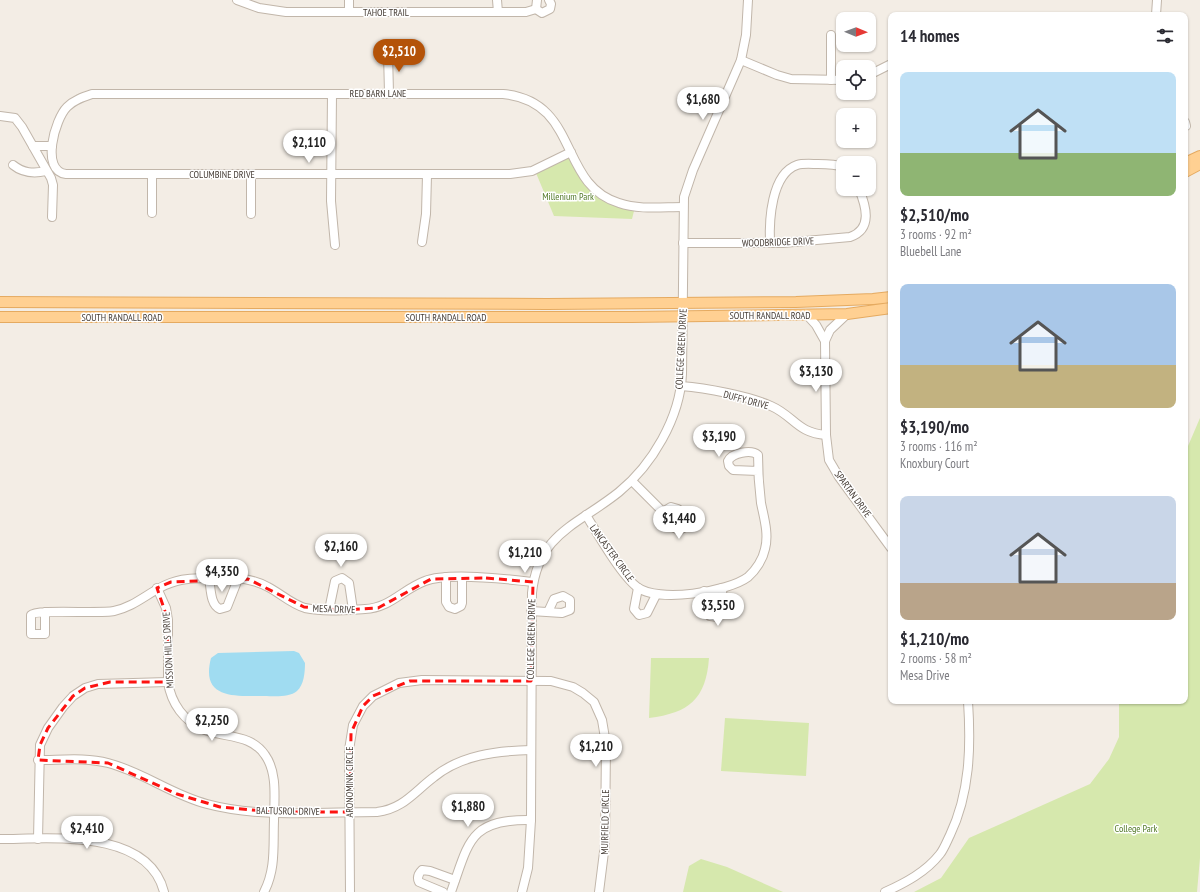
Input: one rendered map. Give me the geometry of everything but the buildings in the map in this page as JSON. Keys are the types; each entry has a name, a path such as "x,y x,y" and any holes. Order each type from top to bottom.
{"main road":[{"path":"1188,162 1200,156"},
{"path":"1188,170 1200,164"},
{"name":"SOUTH RANDALL ROAD","path":"0,302 430,304 796,302 888,297"},
{"name":"SOUTH RANDALL ROAD","path":"0,317 562,317 847,314 888,308"}],"street":[{"name":"TAHOE TRAIL","path":"237,0 251,6 279,12 530,12 536,9 541,13 546,12 551,7 549,0"},
{"path":"349,0 349,12"},
{"path":"497,0 498,12"},
{"path":"536,0 536,9"},
{"name":"COLLEGE GREEN DRIVE","path":"522,892 528,868 531,820 531,611 533,582 538,564 553,540 632,481 658,446 673,414 681,386 684,315 683,207 687,185 741,60 746,35 748,0"},
{"path":"1156,12 1157,0"},
{"path":"830,80 831,35"},
{"path":"388,53 389,93"},
{"path":"741,60 787,78 836,80"},
{"path":"876,72 888,66"},
{"name":"RED BARN LANE","path":"52,146 55,127 62,114 72,103 92,94 503,94 525,98 542,108 553,118 586,180 607,198 630,206 683,207"},
{"path":"332,94 331,216 335,245"},
{"path":"0,116 15,118 33,146 53,185 52,216"},
{"path":"33,146 52,146"},
{"name":"COLUMBINE DRIVE","path":"52,146 54,167 61,173 426,175 523,173 532,171 571,152"},
{"path":"770,243 769,220 772,202 784,175 790,169 801,164 836,165"},
{"path":"13,165 25,172 32,173 46,171"},
{"path":"152,174 152,213"},
{"path":"251,174 251,214"},
{"path":"422,242 427,203 426,175"},
{"name":"WOODBRIDGE DRIVE","path":"683,243 770,243 846,238 857,234 865,223 866,207 862,196"},
{"name":"SPARTAN DRIVE","path":"806,314 816,325 825,341 826,435 829,460 839,477 888,544"},
{"path":"825,341 830,330 847,314"},
{"name":"DUFFY DRIVE","path":"681,386 746,398 772,406 804,430 814,434 826,435"},
{"name":"LANCASTER CIRCLE","path":"586,515 626,576 638,588 656,595 669,596 722,588 741,581 758,565 765,549 766,535 758,472 758,455 750,452 729,458 728,463 734,470 758,472"},
{"path":"632,481 663,512"},
{"path":"446,577 446,602 449,607 455,609 461,606 462,603 462,578"},
{"name":"MESA DRIVE","path":"45,612 106,613 128,606 157,588 180,580 210,578 238,579 260,582 304,607 329,610 378,608 424,581 446,577 497,578 533,582"},
{"path":"210,578 212,600 215,606 220,609 227,607 238,579"},
{"path":"329,610 334,581 342,578 349,583 353,610"},
{"name":"MISSION HILLS DRIVE","path":"157,588 166,608 168,620 168,682 174,703 189,721 205,730 246,740 255,745 265,754 273,780 274,812 272,874 264,892"},
{"path":"638,588 634,609 639,615 647,613 656,595"},
{"path":"704,591 710,616 718,617 724,609 722,588"},
{"path":"531,611 548,612"},
{"name":"ARONOMINK CIRCLE","path":"350,892 349,750 351,733 363,706 373,696 394,685 410,681 531,681"},
{"name":"MUIRFIELD CIRCLE","path":"531,681 559,682 580,691 594,702 602,720 606,744 606,844 599,892"},
{"path":"38,839 38,760 40,745 48,728 73,696 85,688 110,682 168,682"},
{"path":"885,892 920,873 940,854 958,819 964,795 968,764 970,736 968,704"},
{"name":"BALTUSROL DRIVE","path":"38,760 85,760 108,763 134,773 176,794 205,804 236,810 274,812 377,812 394,808 410,800 440,773 470,758 497,751 530,750"},
{"path":"450,892 464,852 478,833 487,826 500,821 531,820"},
{"path":"0,839 83,839 115,846 143,861 156,873 164,892"},
{"path":"443,892 419,882 418,877 420,872 422,870 430,871 455,880"}],"highlighted area":[{"path":"486,578 533,582 531,681 410,681 373,696 363,706 351,733 350,812 274,812 220,807 177,794 108,763 38,760 40,745 48,728 73,696 85,688 110,682 168,682 168,620 157,588 171,582 248,579 304,607 340,610 378,608 431,579"}],"green space":[{"name":"Millenium Park","path":"567,158 571,160 582,180 595,194 612,204 634,211 632,219 554,216 536,173"},
{"name":"College Park","path":"1200,418 1200,858 1197,892 914,892 941,878 969,838 1090,784 1109,759 1119,737 1119,704 1188,704 1188,446"},
{"path":"651,658 709,658 704,684 693,702 685,708 675,712 649,718"},
{"path":"725,718 809,723 806,776 721,771"},
{"path":"701,859 727,867 783,892 683,892 689,866"}],"water":[{"path":"294,651 299,653 305,663 305,670 303,682 297,691 290,695 232,695 223,693 211,682 209,672 211,658 218,653"}]}
